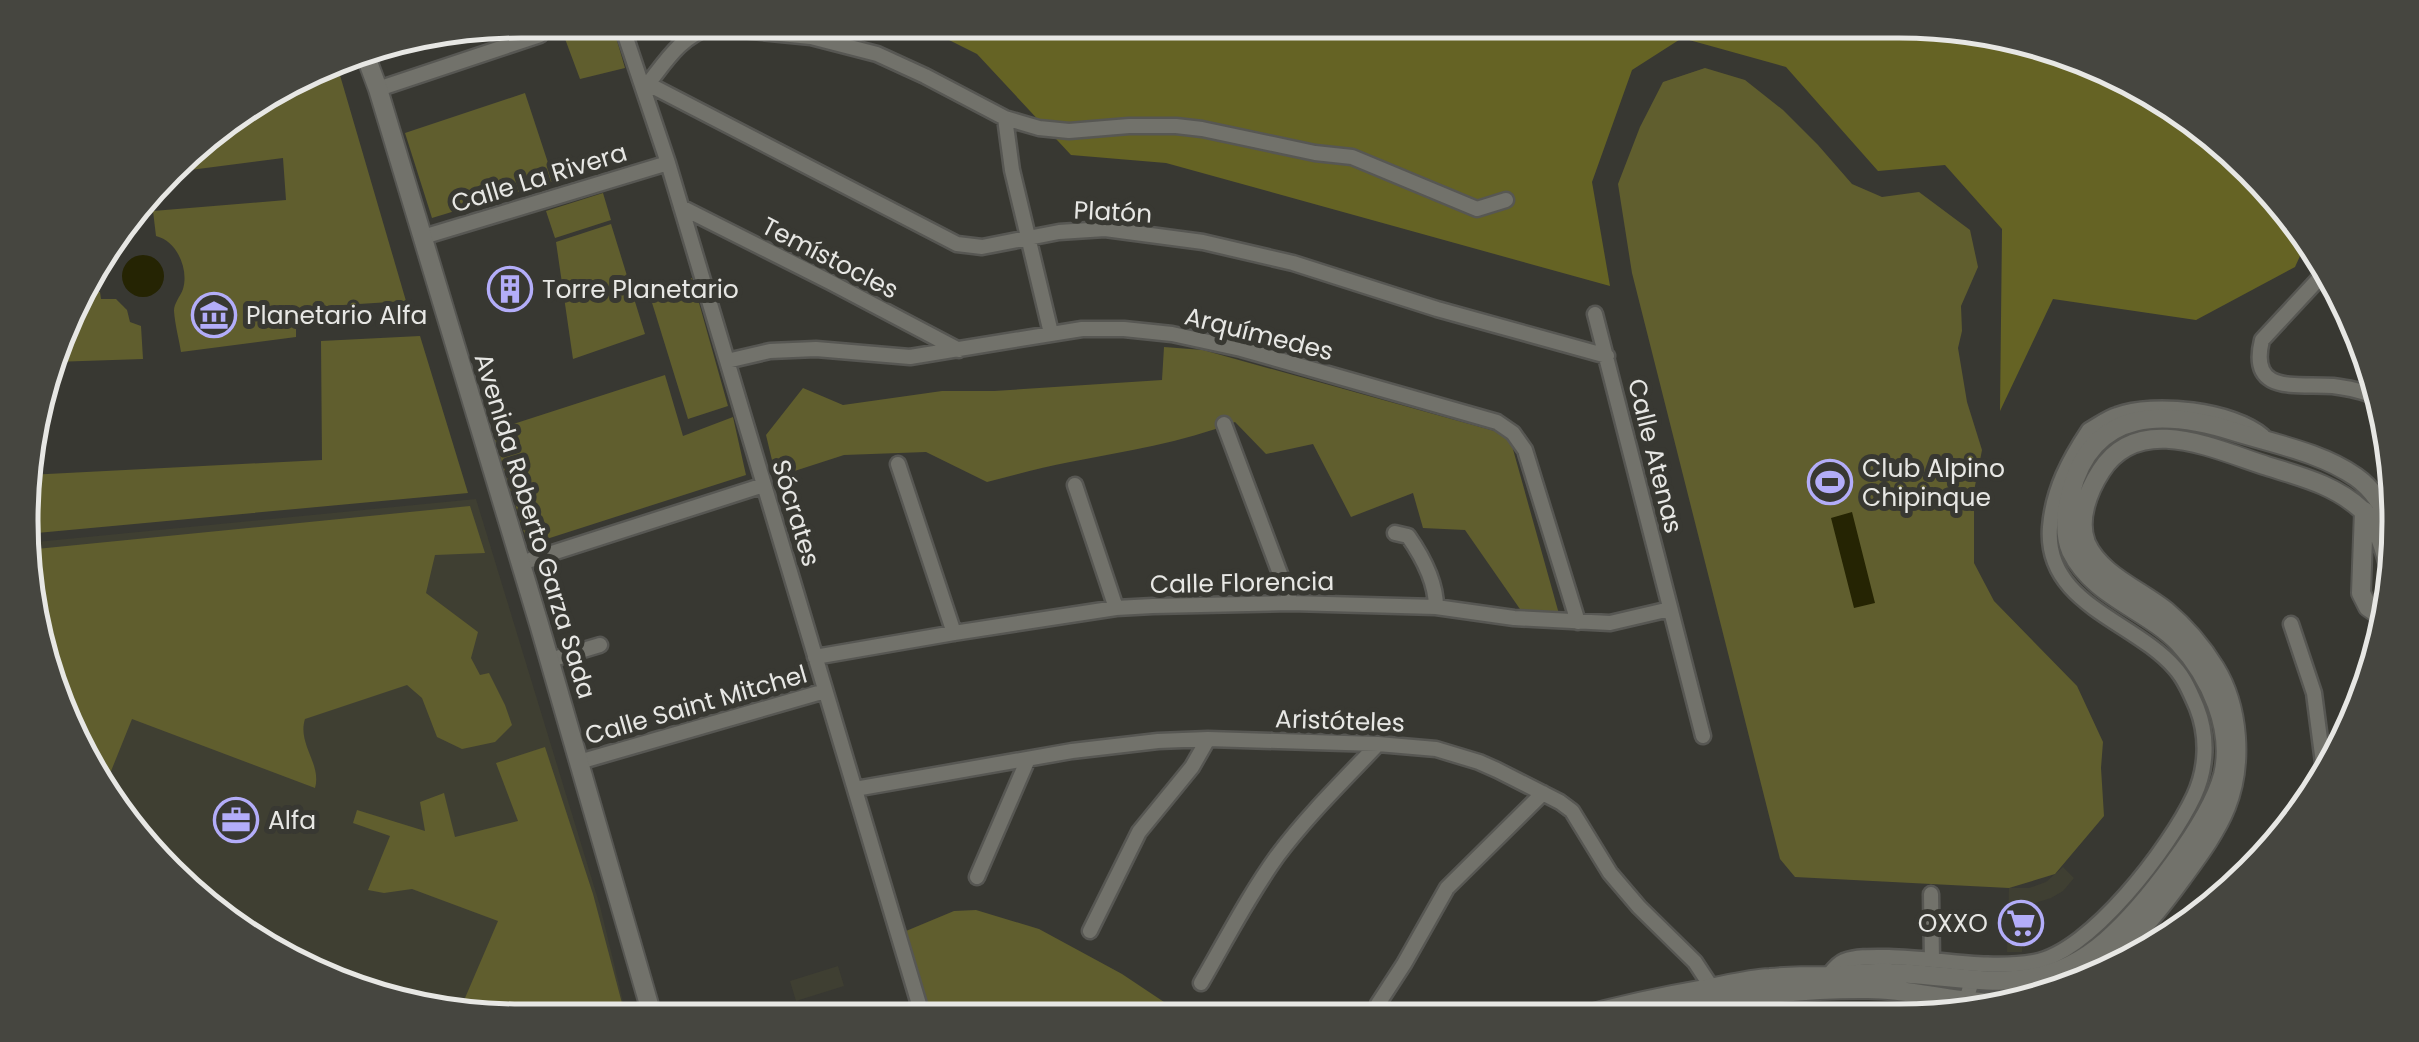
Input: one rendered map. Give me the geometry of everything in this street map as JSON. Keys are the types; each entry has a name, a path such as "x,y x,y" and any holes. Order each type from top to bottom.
{"street":[{"path":"378,90 534,38"},
{"name":"Sócrates","path":"627,38 645,85 919,1004"},
{"path":"645,85 687,38"},
{"path":"814,38 878,54 1021,124 1054,130 1202,128 1352,157 1476,209 1506,200"},
{"name":"Avenida Roberto Garza Sada","path":"368,62 550,660 649,1004"},
{"name":"Platón","path":"645,85 958,244 982,248 1059,232 1104,228 1203,242 1292,263 1607,356"},
{"path":"1005,118 1012,170 1051,333"},
{"name":"Calle La Rivera","path":"423,237 668,162"},
{"name":"Temístocles","path":"681,206 959,350"},
{"path":"2318,281 2262,340 2260,366 2278,384 2364,392"},
{"name":"Calle Atenas","path":"1595,314 1703,736"},
{"name":"Arquímedes","path":"727,361 754,354 816,349 910,358 1051,333 1124,329 1204,340 1497,422 1513,433 1526,450 1578,622"},
{"path":"1828,976 1840,962 1873,956 1987,966 2036,962 2056,954 2073,945 2129,891 2167,842 2196,793 2204,766 2202,720 2175,668 2069,588 2057,571 2050,536 2052,511 2070,460 2094,434 2144,418 2205,423 2322,460 2354,476 2371,490 2381,506"},
{"path":"1224,424 1291,603"},
{"path":"1681,1004 1766,978 1889,972 1972,980 2038,978 2063,970 2106,941 2144,903 2169,869 2204,816 2223,775 2224,733 2204,676 2178,642 2106,592 2072,554 2066,522 2073,484 2094,434"},
{"path":"2117,952 2156,913 2194,861 2227,804 2236,763 2236,737 2228,696 2216,669 2185,629 2104,566 2086,542 2084,511 2090,490 2108,460 2150,440 2176,438 2203,444 2338,490 2375,524 2381,541"},
{"path":"898,464 954,632"},
{"path":"521,563 764,484"},
{"path":"1075,486 1116,608"},
{"path":"2364,511 2361,593 2373,610"},
{"path":"1395,533 1408,536 1418,550 1433,584 1436,606"},
{"name":"Calle Florencia","path":"815,656 1116,608 1291,603 1436,606 1514,618 1610,624 1670,609"},
{"path":"2291,624 2314,693 2322,754"},
{"path":"550,660 600,645"},
{"name":"Calle Saint Mitchel","path":"579,762 824,692"},
{"path":"1090,931 1139,832 1192,767 1208,739"},
{"name":"Aristóteles","path":"855,788 1143,742 1208,739 1378,744 1420,747 1461,756 1497,770 1572,810 1610,873 1695,962 1716,994"},
{"path":"1202,983 1280,852 1378,744"},
{"path":"978,877 1028,759"},
{"path":"1378,1004 1447,888 1543,793"},
{"path":"1931,894 1932,960"},
{"path":"1952,979 1956,1001"},
{"path":"1962,1000 1972,980"},
{"path":"1624,1004 1716,994 1872,988 1932,1003"}],"shaded area":[{"path":"565,38 616,38 625,68 580,79"},
{"path":"945,38 1682,38 1632,70 1592,182 1610,286 1166,163 1071,155 977,54"},
{"path":"1682,38 1930,39 1992,47 2053,63 2112,87 2192,137 2262,202 2301,254 2295,267 2196,320 2053,299 2000,411 2002,229 1945,165 1878,171 1786,67"},
{"name":"Club Alpino Chipinque","path":"1705,68 1745,80 1783,110 1852,184 1882,197 1919,192 1970,230 1978,267 1961,306 1958,348 1967,402 1982,450 1974,491 1974,563 1994,601 2077,686 2103,742 2104,816 2055,874 2009,888 1795,877 1780,859 1632,273 1618,184 1663,82"},
{"path":"339,73 406,301 296,308 296,337 181,352 174,311 183,289 184,273 175,250 156,236 153,211 286,200 283,158 188,170 252,119"},
{"path":"525,93 554,181 432,218 405,133"},
{"path":"603,193 611,220 555,238 546,211"},
{"path":"611,224 645,334 573,359 556,242"},
{"path":"143,255 158,261 164,276 158,291 143,297 128,291 122,276 128,261"},
{"path":"692,278 728,406 688,419 649,293"},
{"path":"95,292 100,292 101,299 116,299 127,310 130,322 141,326 143,359 65,362"},
{"path":"420,336 468,493 38,533 40,474 322,460 321,341"},
{"path":"1164,347 1203,350 1509,435 1559,614 1522,612 1465,530 1423,528 1413,493 1351,517 1313,444 1266,454 1235,422 1174,441 987,482 926,452 844,455 776,477 766,435 803,388 843,405 942,391 1162,380"},
{"path":"665,375 683,436 733,417 746,475 528,545 492,431"},
{"path":"476,499 600,906 624,1004 489,1003 396,988 307,955 227,905 157,840 119,790 87,735 54,646 39,542"},
{"path":"470,506 485,553 435,555 426,593 478,632 471,658 480,675 489,673 512,725 495,742 462,749 437,737 422,698 407,685 305,719 304,737 315,771 315,788 132,719 109,775 87,735 63,676 47,615 39,549"},
{"path":"1852,512 1875,603 1854,608 1831,518"},
{"path":"545,747 593,894 622,1004 464,1001 498,921 412,889 384,893 368,890 390,836 353,823 357,810 425,831 420,802 444,793 455,837 518,821 496,763"},
{"path":"2063,867 2074,878 2063,891 2024,911 2022,952 2007,952 2009,888 2029,888 2046,882"},
{"path":"976,910 1039,929 1122,974 1167,1004 928,1004 906,931 954,911"},
{"path":"838,966 844,986 796,1001 790,981"}],"place":[{"name":"Torre Planetario","path":"510,289"},
{"name":"Planetario Alfa","path":"214,315"},
{"name":"Club Alpino Chipinque","path":"1830,482"},
{"name":"Alfa","path":"236,820"},
{"name":"OXXO","path":"2021,923"}]}
